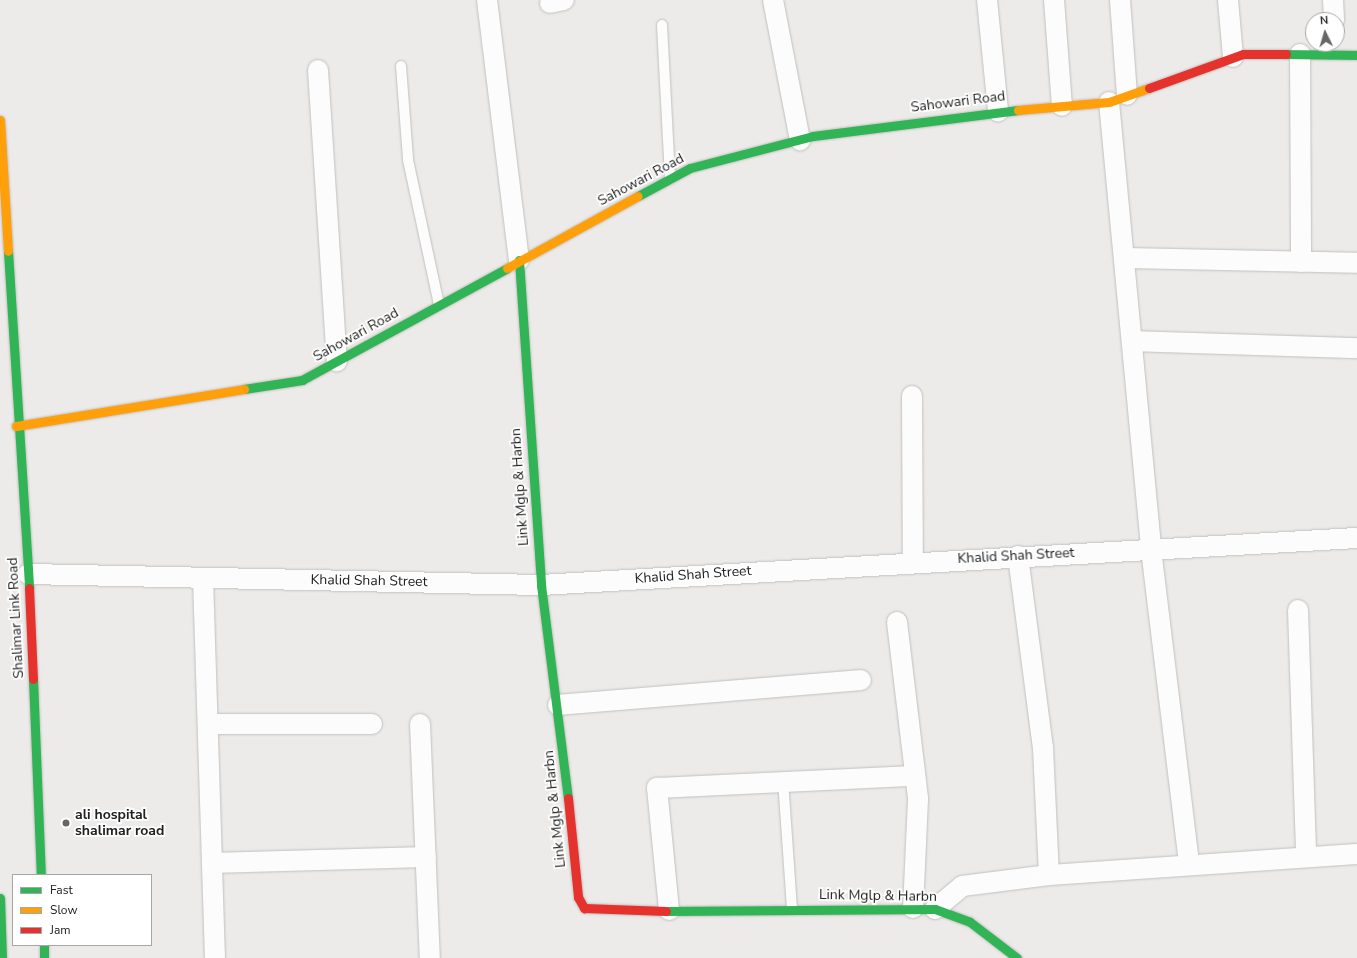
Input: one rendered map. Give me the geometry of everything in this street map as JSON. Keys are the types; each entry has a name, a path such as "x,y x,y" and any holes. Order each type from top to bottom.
{"street":[{"path":"487,0 519,260"},
{"path":"773,0 800,140"},
{"path":"987,0 998,111"},
{"path":"1054,0 1062,106"},
{"path":"1120,0 1118,98 1124,258 1151,548 1189,865"},
{"path":"1228,0 1233,58"},
{"path":"1333,0 1334,12"},
{"name":"Sahowari Road","path":"16,426 302,380 519,260 690,168 800,140 998,111 1062,106 1118,98 1243,54 1300,54 1314,52"},
{"name":"Sahowari Road","path":"1345,52 1357,55"},
{"path":"1300,54 1301,262"},
{"path":"318,70 337,361"},
{"name":"Shalimar Link Road","path":"0,120 1,169 16,426 28,574 41,874"},
{"path":"1124,258 1357,263"},
{"name":"Link Mglp & Harbn","path":"519,260 541,585 558,705 578,897 584,908 669,910 934,909 970,922 1017,958"},
{"path":"1132,341 1357,348"},
{"path":"912,396 913,561"},
{"name":"Khalid Shah Street","path":"28,574 541,585 913,561 1357,538"},
{"path":"1018,556 1043,748 1049,875"},
{"path":"203,578 215,958"},
{"path":"1298,610 1306,857"},
{"path":"897,622 918,799 913,908"},
{"path":"558,705 861,680"},
{"path":"208,724 372,724"},
{"path":"420,724 430,958"},
{"path":"669,910 657,788 783,780 915,776"},
{"path":"934,909 962,886 1049,875 1357,854"},
{"path":"212,863 426,857"},
{"path":"0,898 2,958"},
{"path":"44,946 44,958"}],"lane":[{"path":"662,25 670,179"},
{"path":"401,66 408,160 439,304"},
{"path":"783,780 792,909"}],"traffic: fast":[{"path":"1286,54 1357,55"},
{"path":"638,196 690,168 813,136 1018,110"},
{"path":"8,251 29,588"},
{"path":"519,260 541,585 568,798"},
{"path":"244,389 302,380 507,268"},
{"path":"33,679 41,874"},
{"path":"0,898 2,958"},
{"path":"666,911 935,909 970,922 1017,958"},
{"path":"44,946 44,958"}],"traffic: slow":[{"path":"1018,110 1109,102 1149,88"},
{"path":"0,120 8,251"},
{"path":"507,268 638,196"},
{"path":"16,426 244,389"}],"traffic: jam":[{"path":"1149,88 1243,54 1286,54"},
{"path":"29,588 33,679"},
{"path":"568,798 578,897 584,908 666,911"}],"place":[{"name":"ali hospital shalimar road","path":"66,823"}]}
